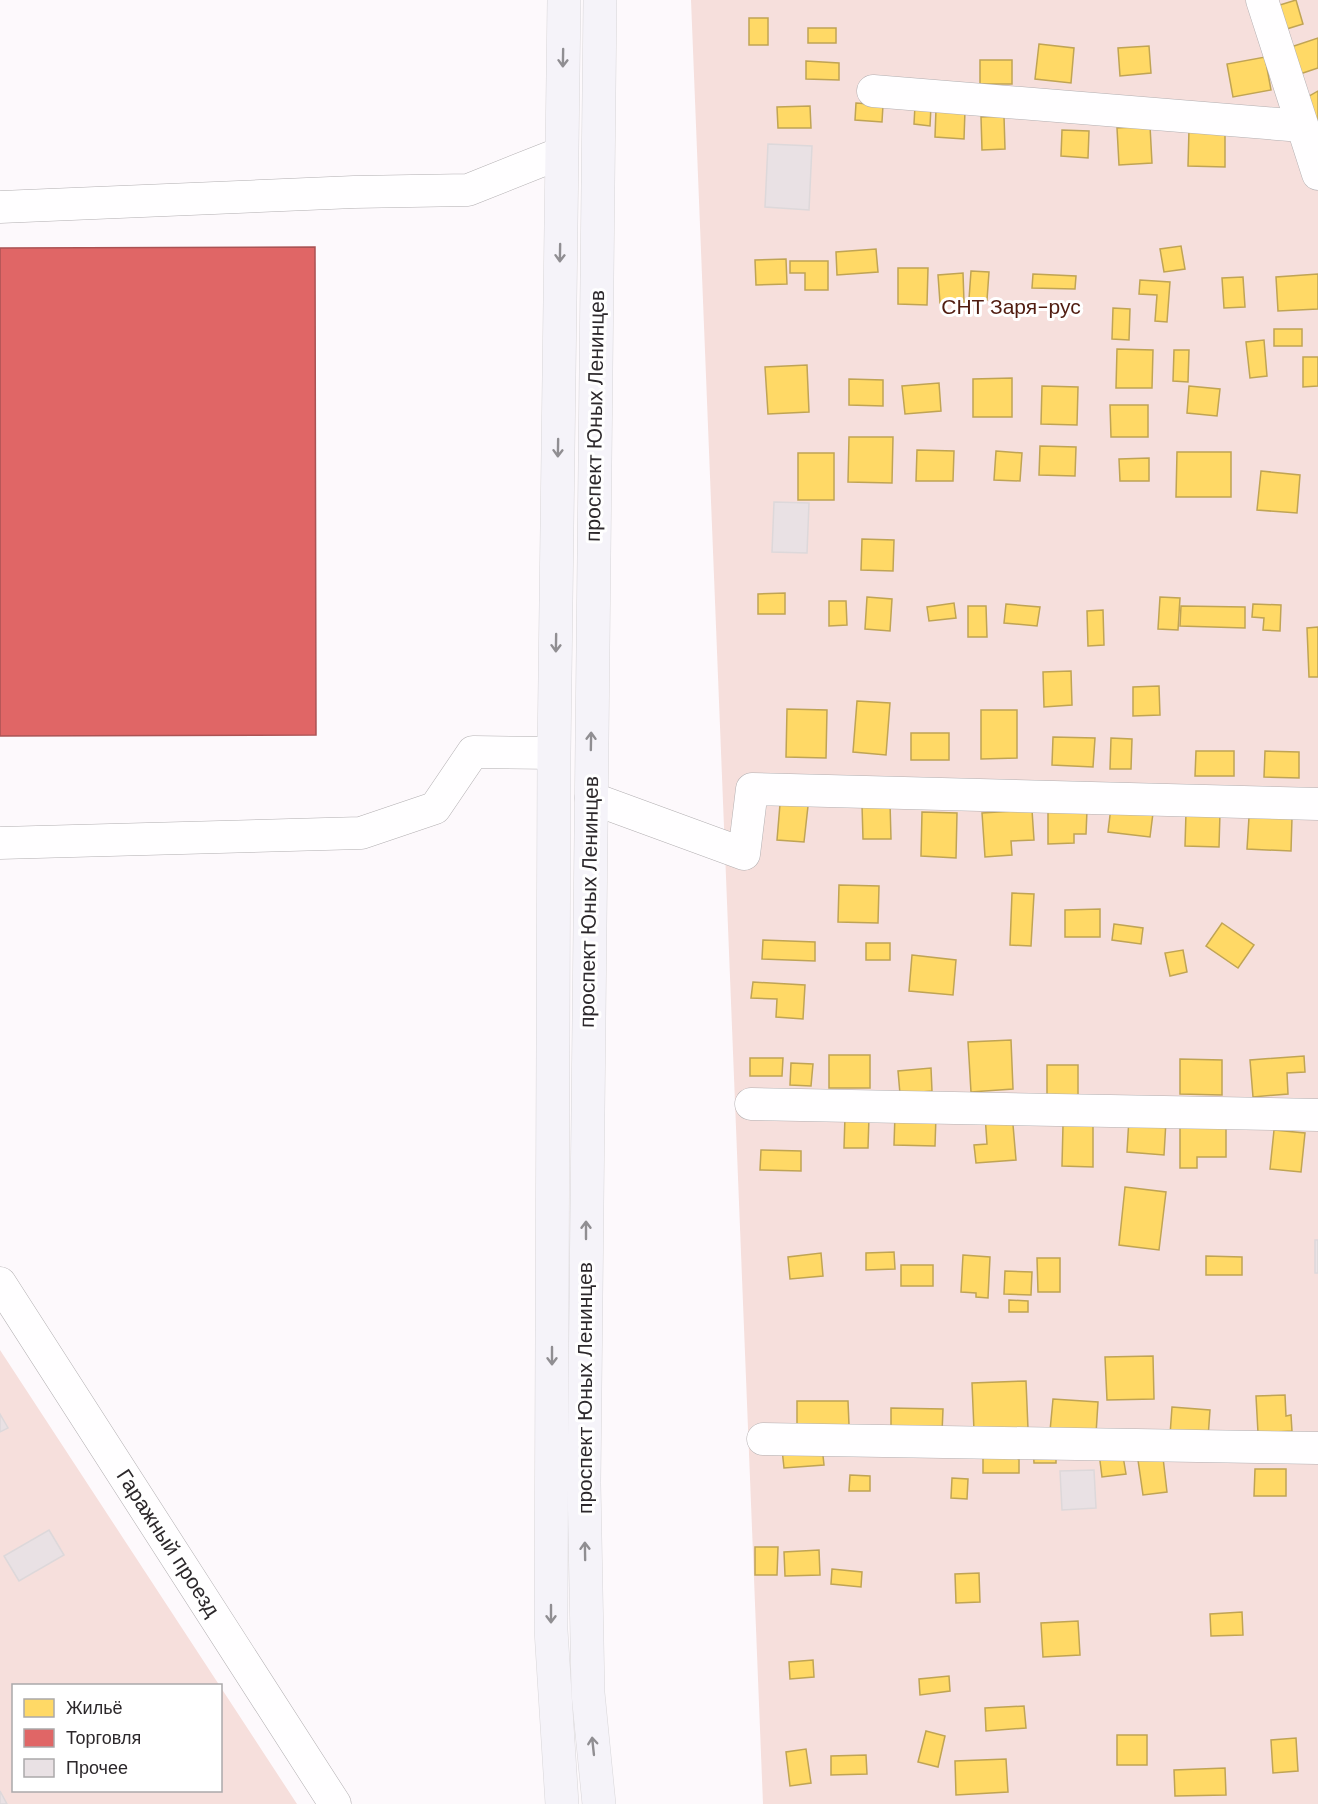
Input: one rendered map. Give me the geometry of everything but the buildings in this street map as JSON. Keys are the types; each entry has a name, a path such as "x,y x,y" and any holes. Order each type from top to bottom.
{"main road":[{"name":"проспект Юных Ленинцев","path":"562,1804 550,1630 554,753 564,0"},
{"name":"проспект Юных Ленинцев","path":"599,1804 588,1693 584,1483 600,0"}],"street":[{"path":"1262,0 1318,174"},
{"path":"873,91 1302,126"},
{"path":"0,207 354,192 468,190 561,153"},
{"path":"0,843 361,833 435,808 472,752 554,753"},
{"path":"591,798 744,854 752,789 1318,804"},
{"path":"751,1104 1318,1115"},
{"name":"Гаражный проезд","path":"0,1283 335,1804"},
{"path":"764,1438 1318,1448"}],"green space":[{"name":"СНТ Заря-рус","path":"691,0 1318,0 1318,1804 763,1804"},
{"path":"0,1350 219,1684 12,1684 12,1792 222,1792 222,1689 297,1804 0,1804"}]}
